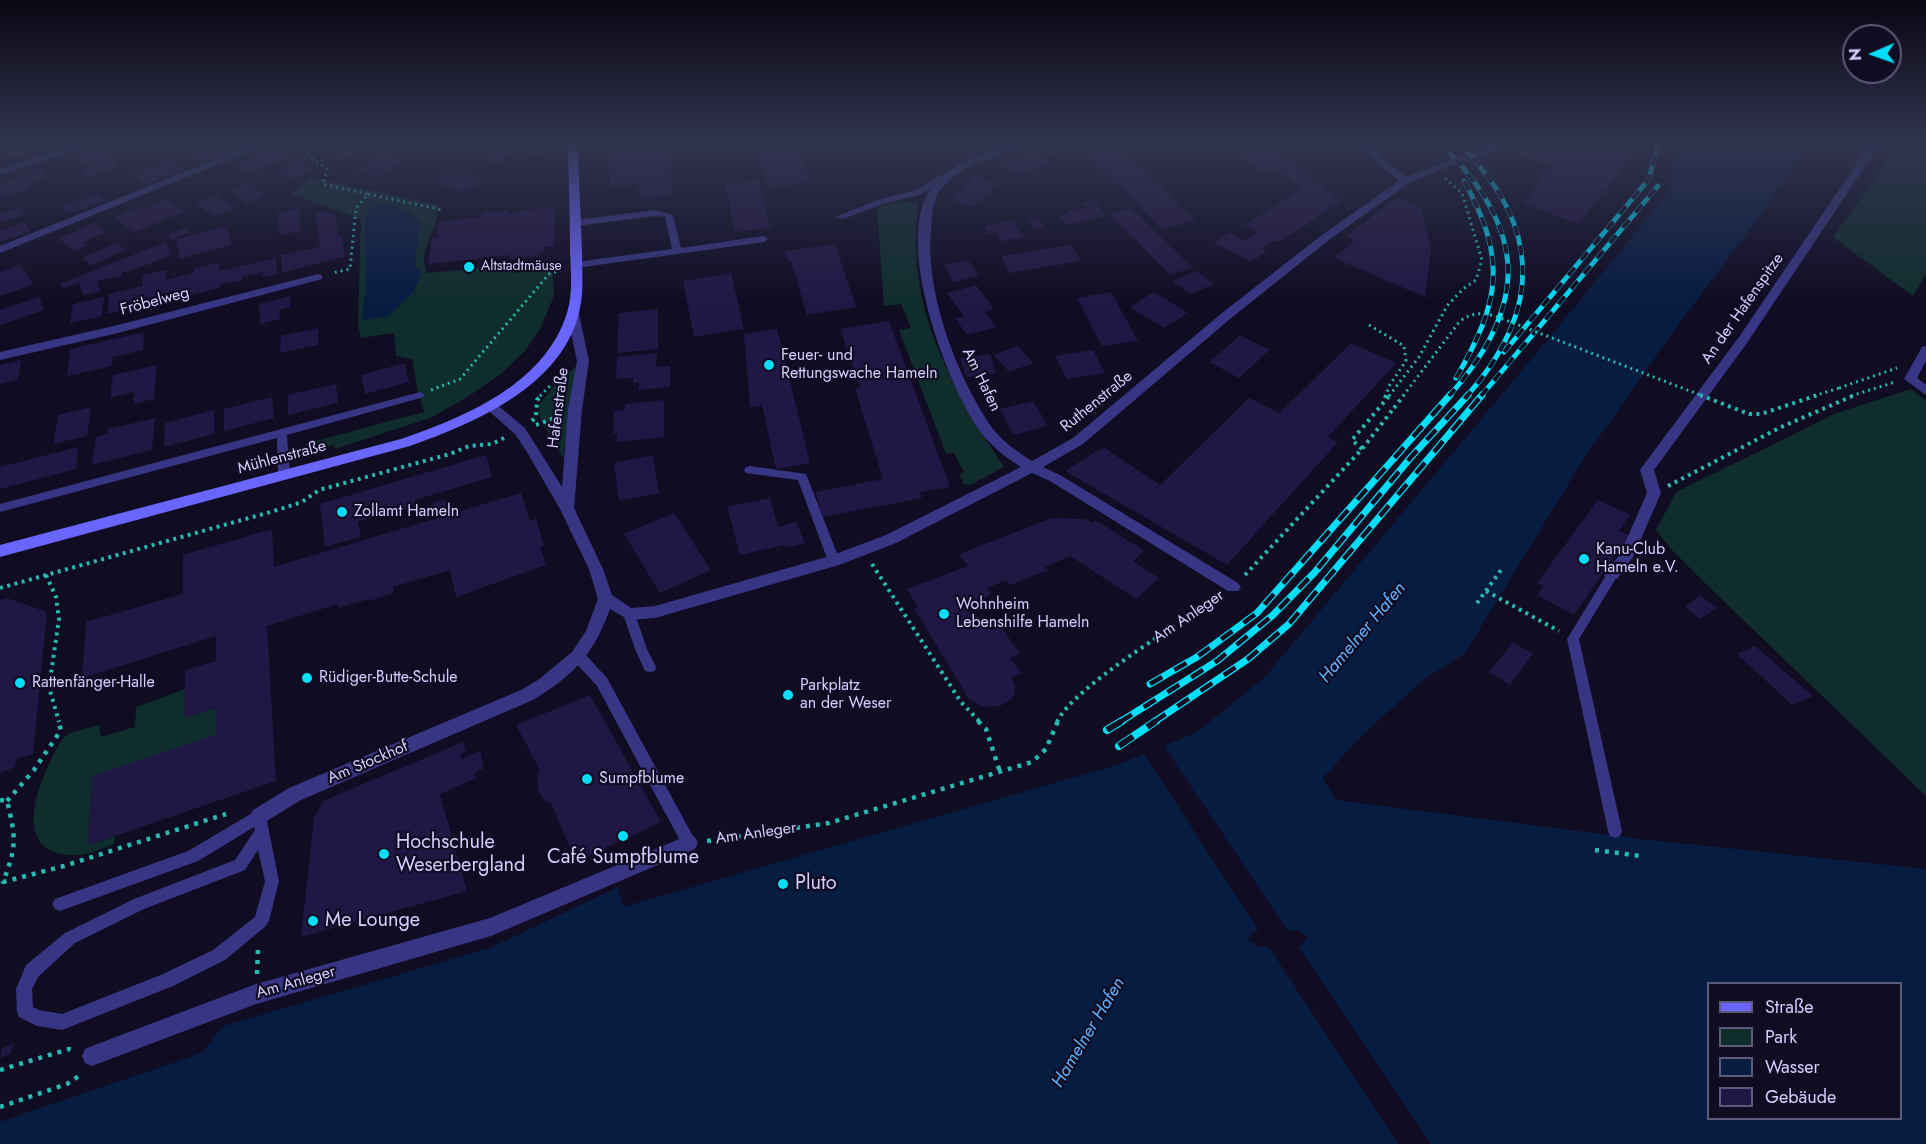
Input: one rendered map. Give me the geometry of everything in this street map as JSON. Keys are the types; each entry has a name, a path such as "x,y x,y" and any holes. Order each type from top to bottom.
{"main road":[{"name":"Hafenstraße","path":"553,355 573,314 576,265 575,197"},
{"name":"Mühlenstraße","path":"0,551 415,440 446,429 490,406 553,355"}],"street":[{"path":"0,250 131,197"},
{"name":"Am Hafen","path":"930,197 922,241 927,289 951,364 985,428 1011,454 1031,468 1055,478 1233,588"},
{"name":"Ruthenstraße","path":"629,614 655,612 834,561 891,539 1031,468 1078,441 1178,355 1273,279 1326,237 1383,197"},
{"name":"An der Hafenspitze","path":"1654,494 1647,470 1743,340 1839,197"},
{"name":"Fröbelweg","path":"0,356 118,329 318,277"},
{"name":"Hafenstraße","path":"567,508 575,410 583,361 573,314"},
{"path":"1926,350 1912,374 1926,392"},
{"name":"Hafenstraße","path":"490,406 520,431 567,508 596,569 606,599"},
{"path":"1612,575 1626,557 1654,494"},
{"path":"606,599 629,614"},
{"name":"Am Stockhof","path":"260,825 295,794 527,695 556,679 579,657 596,630 606,599"},
{"name":"Am Anleger","path":"92,1056 256,994 491,927 689,843"}],"lane":[{"path":"840,217 898,197"},
{"path":"576,223 655,213 669,215 677,251"},
{"path":"576,265 764,239"},
{"path":"0,508 420,395"},
{"path":"282,433 284,476"},
{"path":"750,470 802,477 834,561"},
{"path":"1612,575 1573,639 1615,831"},
{"path":"629,614 637,639 651,667"},
{"path":"579,657 602,682 689,843"},
{"path":"60,904 194,856 260,825"},
{"path":"260,825 272,881 261,921 219,955 167,980 62,1022 37,1018 25,1011 24,989 32,971 70,938 139,904 240,865 260,825"}],"path":[{"path":"318,277 350,269 356,208 365,197"},
{"path":"384,197 443,210"},
{"path":"1362,449 1352,440 1420,355 1445,307 1459,291 1476,280 1482,260 1463,197"},
{"path":"420,395 460,379 549,274 576,265"},
{"name":"Am Anleger","path":"689,843 829,823 1032,762 1046,749 1062,711 1115,667 1233,588 1362,449 1460,321 1467,315 1477,313 1495,316 1749,414 1761,414 1897,368 1912,374"},
{"path":"1369,326 1404,346 1406,361 1389,386 1385,401"},
{"path":"520,431 536,417 537,400 582,354"},
{"path":"1654,494 1770,433 1863,391 1912,374"},
{"path":"0,588 274,511 302,502 319,490 450,454 469,446 492,444 575,410"},
{"path":"863,550 961,702 986,729 1000,771"},
{"path":"1477,603 1501,570"},
{"path":"0,801 7,801 34,770 62,730 49,687 59,619 56,597 46,575"},
{"path":"1486,591 1573,639"},
{"path":"1,884 12,859 15,835 7,801"},
{"path":"1,884 238,811 260,825"},
{"path":"1595,850 1641,856"},
{"path":"256,994 261,921"},
{"path":"0,1070 69,1049 92,1056"},
{"path":"0,1107 67,1084"}],"green space":[{"path":"300,197 404,197 439,205 435,225 424,255 427,273 513,265 511,273 552,268 554,296 540,329 525,351 501,374 466,398 430,418 335,449 334,445 312,450 312,442 424,412 412,359 396,356 394,333 361,338 358,324 361,219"},
{"path":"1861,197 1926,197 1926,273 1913,296 1833,237"},
{"path":"902,201 917,203 918,206 916,243 918,278 936,344 966,406 1004,467 970,485 964,484 959,474 964,472 954,453 946,454 899,330 911,328 901,304 884,306 877,207"},
{"path":"576,366 563,458 540,418 539,405 553,387"},
{"path":"1911,389 1926,401 1926,796 1708,586 1672,550 1656,530 1676,492 1837,413"},
{"path":"185,689 185,718 216,708 216,735 93,776 88,845 115,836 114,844 83,855 59,854 46,848 38,838 34,826 34,811 42,781 64,738 74,732 99,725 101,737 135,727 136,707"}],"water":[{"name":"Hamelner Hafen","path":"1664,197 1772,197 1583,460 1465,653 1422,681 1358,739 1323,778 1336,800 1641,839 1926,869 1926,1144 0,1144 0,1122 202,1053 223,1026 490,948 618,887 623,907 1120,764 1197,732 1264,678 1550,337","holes":["1298,930 1308,937 1301,946 1259,947 1248,940 1253,931"]},
{"path":"388,203 409,212 420,223 415,265 422,272 415,290 390,315 362,321 366,285 365,215 370,207"}],"pier":[{"path":"1162,743 1289,933 1261,934 1142,751"},
{"path":"1296,943 1431,1144 1398,1144 1267,944"}],"building":[{"path":"86,197 102,197 105,200 67,214 60,207"},
{"path":"211,197 219,197 235,208 214,217 196,204"},
{"path":"238,197 263,197 247,204"},
{"path":"728,197 763,197 770,228 735,232"},
{"path":"952,197 983,197 973,207 949,200"},
{"path":"1131,197 1172,197 1196,220 1163,229"},
{"path":"1288,197 1337,197 1342,201 1279,242 1274,240 1262,248 1267,251 1251,262 1214,243 1229,232 1246,241 1258,232 1245,225"},
{"path":"1397,197 1421,208 1431,248 1425,297 1334,258 1355,240 1346,236"},
{"path":"1528,197 1600,197 1578,224 1524,204"},
{"path":"168,199 184,211 133,233 114,217 138,207 141,210"},
{"path":"1094,200 1106,216 1066,225 1058,215 1069,212 1066,210 1087,208 1082,203"},
{"path":"555,206 554,246 544,247 544,251 537,256 510,259 511,255 428,264 432,238 437,237 439,222 481,217 482,213 509,210 509,214"},
{"path":"20,207 25,214 0,223 0,214"},
{"path":"299,208 300,231 279,235 278,212"},
{"path":"1131,208 1193,268 1170,275 1109,214"},
{"path":"326,211 336,216 338,236 342,235 345,256 282,273 281,255 320,247 315,213"},
{"path":"1037,217 1045,228 1035,230 1027,218"},
{"path":"1013,220 1024,237 1002,241 997,232 989,234 984,226"},
{"path":"24,222 31,231 0,242 0,231"},
{"path":"95,223 106,232 83,242 87,245 74,251 59,238"},
{"path":"227,226 231,245 180,259 176,239"},
{"path":"185,228 190,232 172,240 167,235"},
{"path":"166,242 171,255 128,272 122,272 123,276 97,281 100,291 83,296 79,282 64,288 59,284"},
{"path":"116,243 126,250 91,265 82,258"},
{"path":"835,244 856,307 807,315 791,261 788,262 785,251"},
{"path":"1071,245 1081,261 1010,273 1001,256"},
{"path":"276,258 277,274 263,277 263,272 220,285 220,288 107,314 109,294 142,286 143,275 166,270 166,280 194,273 194,268 219,263 219,271"},
{"path":"968,260 979,276 954,282 944,265"},
{"path":"20,264 34,284 0,296 0,272"},
{"path":"1196,271 1214,284 1190,294 1172,281"},
{"path":"731,273 744,329 694,337 683,281"},
{"path":"976,285 994,309 985,312 996,327 967,335 955,318 964,316 947,293"},
{"path":"1111,292 1138,341 1102,346 1077,298"},
{"path":"1154,292 1188,313 1164,328 1130,307"},
{"path":"290,296 291,307 279,310 280,319 260,324 259,304"},
{"path":"39,297 44,310 0,325 0,310"},
{"path":"104,297 102,316 70,323 73,304"},
{"path":"658,309 658,349 617,353 619,313"},
{"path":"889,321 950,487 920,492 922,498 822,517 816,492 883,479 855,389 860,387 840,329"},
{"path":"318,328 318,345 280,353 281,336"},
{"path":"777,329 810,463 776,469 762,405 750,407 744,334"},
{"path":"144,332 143,350 113,357 112,366 67,376 70,349"},
{"path":"1240,335 1270,350 1239,378 1209,362"},
{"path":"1351,343 1396,363 1328,437 1338,442 1227,565 1065,471 1103,447 1160,485 1249,398 1279,413"},
{"path":"1018,346 1033,363 1009,372 994,355"},
{"path":"1093,350 1105,373 1067,379 1055,356"},
{"path":"657,353 656,367 670,366 670,387 638,390 639,383 633,383 633,378 616,379 617,357"},
{"path":"990,354 996,373 966,377 960,358"},
{"path":"21,360 18,380 0,384 0,365"},
{"path":"405,363 409,382 365,394 361,375"},
{"path":"157,365 154,399 133,404 134,392 110,398 113,375"},
{"path":"336,384 338,403 288,415 288,395"},
{"path":"272,397 274,418 224,431 224,409"},
{"path":"664,400 664,437 617,442 617,433 613,434 614,411 625,410 625,404"},
{"path":"1033,401 1048,426 1014,435 999,409"},
{"path":"91,407 87,436 53,444 58,415"},
{"path":"214,410 214,434 164,447 165,423"},
{"path":"155,418 152,450 92,465 96,437 107,434 108,429"},
{"path":"78,447 76,469 0,489 0,467"},
{"path":"486,455 492,477 415,500 416,505 358,522 361,537 325,547 320,504"},
{"path":"653,455 659,493 619,501 614,463"},
{"path":"521,493 530,521 536,519 544,546 540,547 546,565 456,597 450,570 393,587 394,593 369,601 369,599 338,608 338,604 267,626 276,781 88,845 93,776 216,735 216,708 185,718 185,670 216,661 216,636 82,678 86,622 183,594 183,555 272,529 274,567"},
{"path":"770,498 778,527 796,522 805,543 785,548 784,545 740,555 727,507"},
{"path":"445,499 447,510 435,513 433,503"},
{"name":"Kanu-Club Hameln e.V.","path":"1598,500 1630,515 1619,531 1629,536 1574,615 1537,595 1544,586 1537,583"},
{"path":"674,513 711,570 660,593 624,534"},
{"name":"Wohnheim Lebenshilfe Hameln","path":"1052,518 1084,519 1092,523 1096,520 1144,551 1133,561 1159,578 1136,599 1070,556 1045,567 1048,570 1010,585 1006,580 987,588 991,594 974,604 969,611 975,619 981,617 989,630 1000,625 1020,654 1010,658 1021,673 1011,678 1015,685 1015,694 1007,702 1000,706 983,707 969,699 914,608 918,607 907,589 968,566 959,554"},
{"path":"1700,595 1717,608 1700,619 1685,607"},
{"name":"Rattenfänger-Halle","path":"7,598 47,612 33,754 16,759 15,767 0,773 0,600"},
{"path":"1513,642 1533,654 1510,685 1489,672"},
{"path":"1755,646 1813,696 1792,705 1737,654"},
{"name":"Sumpfblume","path":"590,695 661,822 576,862 551,803 545,801 538,790 537,775 540,770 516,725"},
{"name":"Hochschule Weserbergland","path":"463,742 466,751 460,754 462,759 480,751 484,768 474,773 476,778 440,794 467,891 301,937 314,818 323,801"},
{"path":"13,1044 11,1054 0,1058 2,1048"}],"railway":[{"path":"1456,378 1482,326 1493,281 1488,234 1472,197"},
{"path":"1449,396 1475,363 1494,330 1505,299 1508,268 1503,238 1484,197"},
{"path":"1467,396 1492,364 1509,332 1520,300 1523,268 1518,237 1501,197"},
{"path":"1504,352 1634,197"},
{"path":"1481,396 1648,197"},
{"path":"1150,684 1197,657 1257,613 1450,395"},
{"path":"1120,722 1217,661 1273,615 1315,572 1412,456 1468,395"},
{"path":"1154,722 1248,659 1289,624 1482,395"},
{"path":"1107,730 1122,721"},
{"path":"1119,746 1156,721"}],"place":[{"name":"Altstadtmäuse","path":"469,267"},
{"name":"Feuer- und Rettungswache Hameln","path":"769,365"},
{"name":"Zollamt Hameln","path":"342,512"},
{"name":"Kanu-Club Hameln e.V.","path":"1584,559"},
{"name":"Wohnheim Lebenshilfe Hameln","path":"944,614"},
{"name":"Rüdiger-Butte-Schule","path":"307,678"},
{"name":"Rattenfänger-Halle","path":"20,683"},
{"name":"Parkplatz an der Weser","path":"788,695"},
{"name":"Sumpfblume","path":"587,779"},
{"name":"Café Sumpfblume","path":"623,836"},
{"name":"Hochschule Weserbergland","path":"384,854"},
{"name":"Pluto","path":"783,884"},
{"name":"Me Lounge","path":"313,921"}]}
